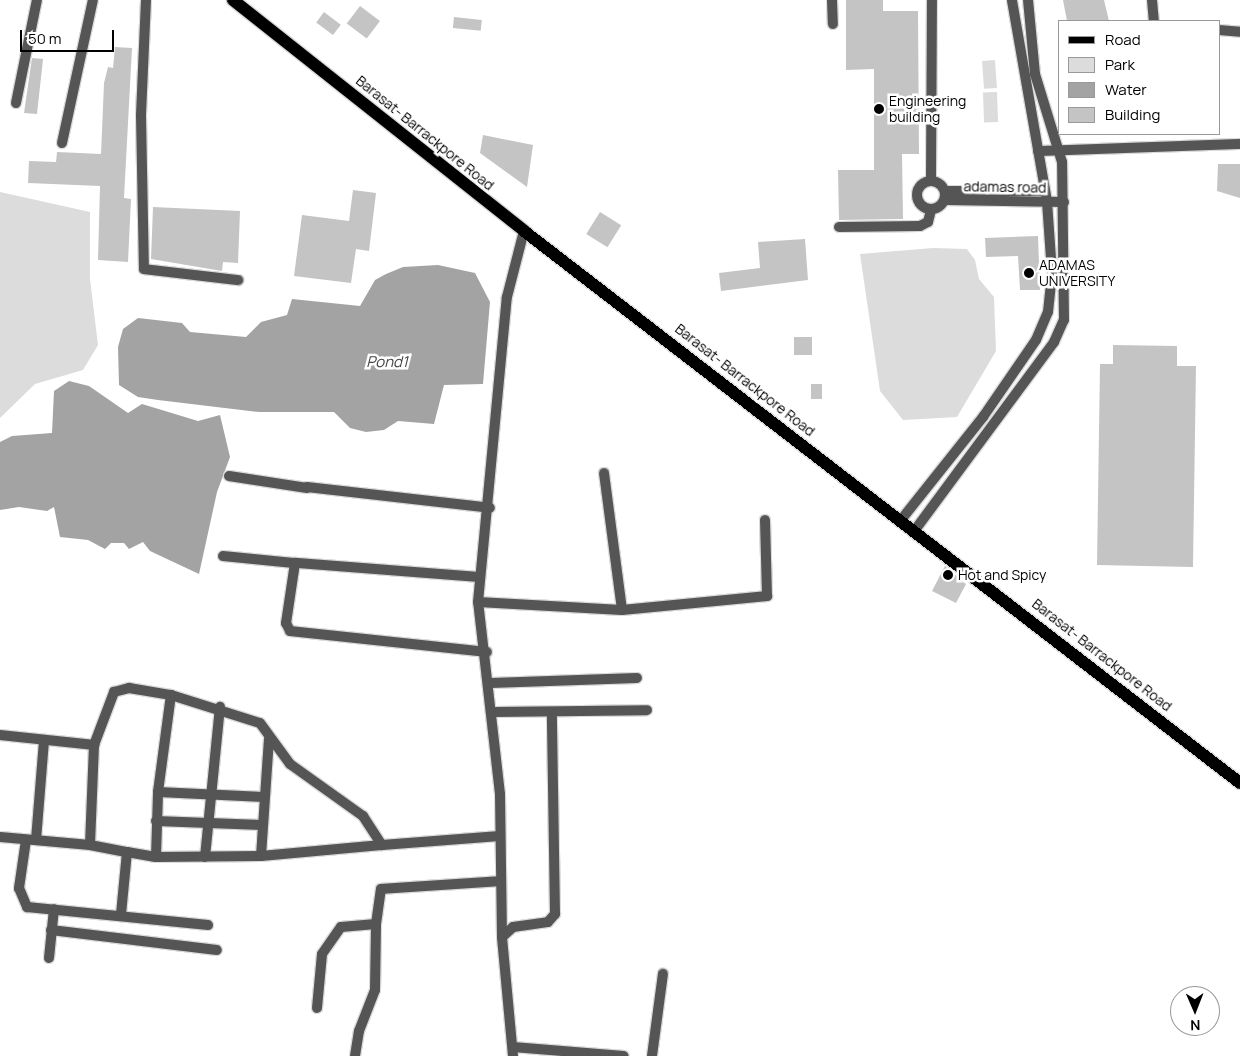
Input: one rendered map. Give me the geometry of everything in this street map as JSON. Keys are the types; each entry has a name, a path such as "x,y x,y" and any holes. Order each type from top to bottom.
{"main road":[{"name":"Barasat- Barrackpore Road","path":"233,0 524,231 915,530 1240,783"}],"street":[{"path":"16,103 37,0"},
{"path":"62,143 93,0"},
{"path":"146,0 140,116 144,268 149,272 238,280"},
{"path":"832,0 833,24"},
{"path":"839,227 920,226 928,222 931,210 945,195 931,181 932,0"},
{"path":"901,520 983,417 1044,326 1052,272 1046,196 1012,0"},
{"path":"915,530 1060,331 1066,305 1064,202 1058,150 1036,74 1032,15 1028,0"},
{"path":"1152,0 1154,20"},
{"path":"1015,16 1032,15"},
{"path":"1220,30 1240,32"},
{"path":"1038,151 1240,144"},
{"path":"931,181 917,191 923,207 931,210"},
{"name":"adamas road","path":"945,195 1046,196 1064,202"},
{"path":"524,231 507,296 490,508 479,576 478,602 487,652 494,712 500,836 502,937 513,1051 624,1056"},
{"path":"604,473 622,610"},
{"path":"229,476 307,488 490,508"},
{"path":"478,602 622,610 767,596 765,520"},
{"path":"223,556 479,576"},
{"path":"294,563 286,623 290,631 487,652"},
{"path":"490,683 637,678"},
{"path":"90,845 94,744 114,692 129,688 171,695 220,707 260,723 269,739 299,771 363,816 382,845"},
{"path":"156,857 158,792 171,695"},
{"path":"205,857 220,707"},
{"path":"494,712 647,710"},
{"path":"502,937 513,927 548,922 555,914 552,712"},
{"path":"0,735 94,744"},
{"path":"261,856 269,739"},
{"path":"44,740 44,782 19,888 23,905 208,924"},
{"path":"158,792 264,797"},
{"path":"156,821 262,825"},
{"path":"0,837 90,845 156,857 205,857 261,856 500,836"},
{"path":"121,914 127,852"},
{"path":"355,1056 376,985 376,924 381,889 385,887 500,880"},
{"path":"49,958 54,909"},
{"path":"317,1008 320,960 338,931 344,926 376,924"},
{"path":"51,930 216,950"},
{"path":"652,1056 663,974"}],"green space":[{"path":"995,60 997,88 984,89 982,61"},
{"path":"983,92 997,92 998,122 984,122"},
{"path":"0,192 90,212 90,279 98,345 83,370 35,384 0,418"},
{"path":"933,248 967,249 975,260 979,279 994,297 996,351 957,417 903,420 880,391 860,254"}],"water":[{"name":"Pond1","path":"438,265 475,273 490,302 483,384 444,385 434,424 398,421 384,430 366,432 350,428 334,412 259,412 158,400 138,397 119,385 118,347 123,329 138,318 182,323 190,332 246,337 261,322 287,315 292,299 360,306 375,280 386,274 403,267"},
{"path":"69,381 89,386 128,413 142,404 198,421 220,415 230,457 217,492 199,574 150,551 143,542 129,549 124,543 111,543 105,549 88,540 60,537 54,507 47,511 19,507 0,510 0,442 12,436 52,433 54,391"}],"building":[{"name":"Engineering building","path":"846,0 883,0 883,11 918,11 919,154 902,154 903,219 839,220 838,170 874,170 874,69 846,70"},
{"path":"1063,0 1104,0 1109,20 1067,20"},
{"path":"360,6 380,21 367,39 347,24"},
{"path":"324,12 341,25 333,35 316,22"},
{"path":"454,17 482,20 481,31 453,28"},
{"path":"115,47 132,48 124,198 131,199 128,262 98,260 100,186 28,183 29,161 56,162 57,152 101,154 104,83 108,67 113,68"},
{"path":"32,58 43,59 37,114 24,113"},
{"path":"483,135 533,145 527,187 480,153"},
{"path":"1218,164 1240,164 1240,198 1217,191"},
{"path":"353,190 376,193 369,251 356,249 351,283 294,276 302,215 349,221"},
{"path":"153,207 240,211 238,263 223,262 222,271 151,259"},
{"path":"600,212 621,225 607,247 586,234"},
{"name":"ADAMAS UNIVERSITY","path":"1038,236 1040,290 1020,290 1018,256 986,257 985,238"},
{"path":"805,239 808,280 721,291 719,273 760,268 758,242"},
{"path":"794,337 812,337 812,355 794,355"},
{"path":"1113,345 1177,346 1177,366 1196,366 1193,567 1097,565 1100,364 1113,364"},
{"path":"811,384 822,384 822,399 811,399"},
{"name":"Hot and Spicy","path":"945,566 966,584 956,603 932,591"}],"place":[{"name":"Engineering building","path":"879,109"},
{"name":"ADAMAS UNIVERSITY","path":"1029,273"},
{"name":"Hot and Spicy","path":"948,575"}]}
